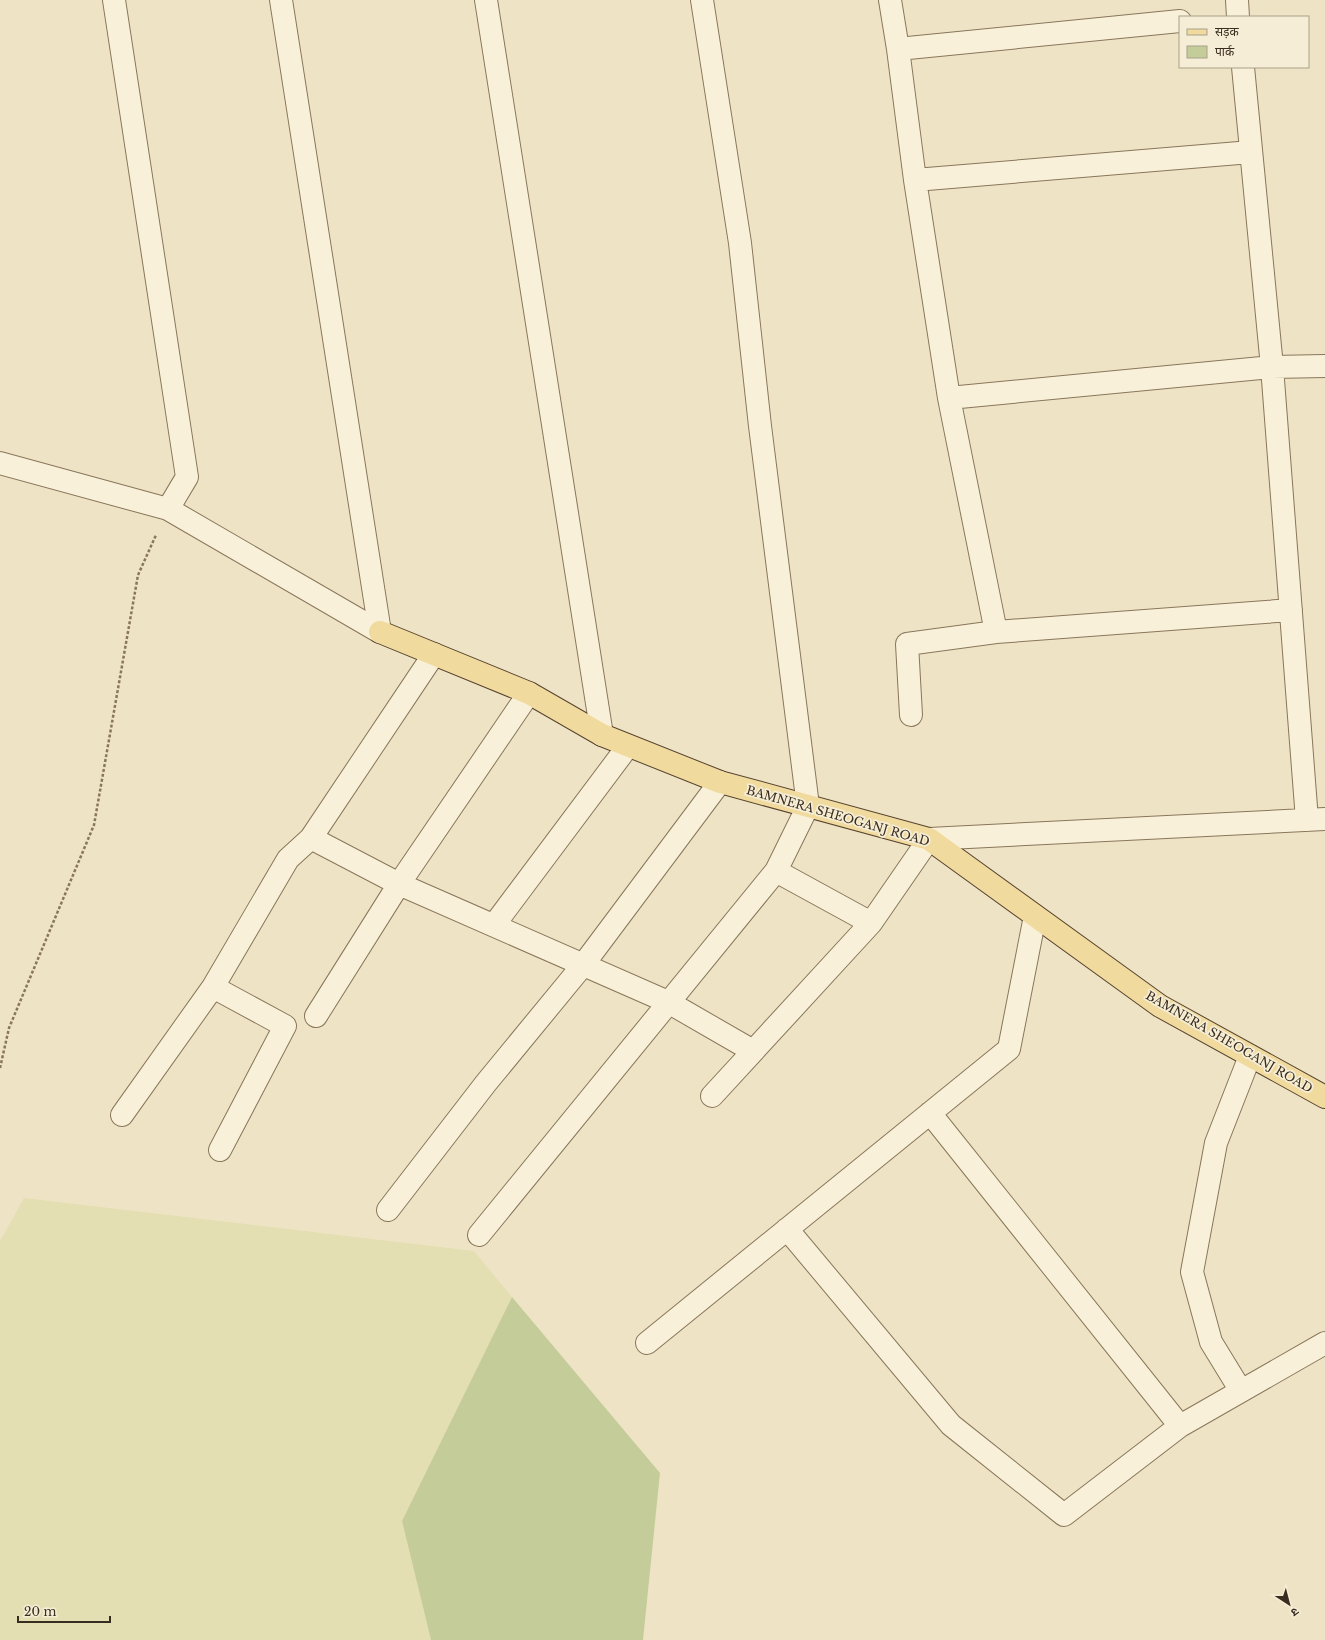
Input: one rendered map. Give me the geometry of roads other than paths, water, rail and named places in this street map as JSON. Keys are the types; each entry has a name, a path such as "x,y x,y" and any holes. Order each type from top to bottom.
{"main road":[{"name":"BAMNERA SHEOGANJ ROAD","path":"380,632 529,693 602,735 720,782 929,840 1160,1006 1325,1097"}],"street":[{"path":"114,0 187,477 168,509"},
{"path":"282,0 380,632"},
{"path":"486,0 602,735"},
{"path":"479,1235 776,871 808,806 760,426 740,243 702,0"},
{"path":"890,0 915,180 950,398 996,632"},
{"path":"898,49 1179,21"},
{"path":"712,1096 871,923 929,840 1316,819 1291,610 1272,367 1243,68"},
{"path":"915,180 1251,152"},
{"path":"950,398 1272,367 1325,366"},
{"path":"1,458 168,509 380,632"},
{"path":"911,715 907,644 996,632 1291,610"},
{"path":"122,1115 213,987 288,859 311,838 434,654"},
{"path":"316,1016 399,884 529,693"},
{"path":"494,926 628,746"},
{"path":"388,1210 486,1083 582,965 720,782"},
{"path":"311,838 399,884 668,1002 753,1051"},
{"path":"776,871 871,923"},
{"path":"647,1343 1009,1049 1035,916"},
{"path":"213,987 285,1026 220,1150"},
{"path":"1241,1391 1211,1342 1192,1272 1216,1143 1250,1056"},
{"path":"930,1113 1180,1426"},
{"path":"786,1229 951,1425 1064,1515 1180,1426 1325,1343"}]}
